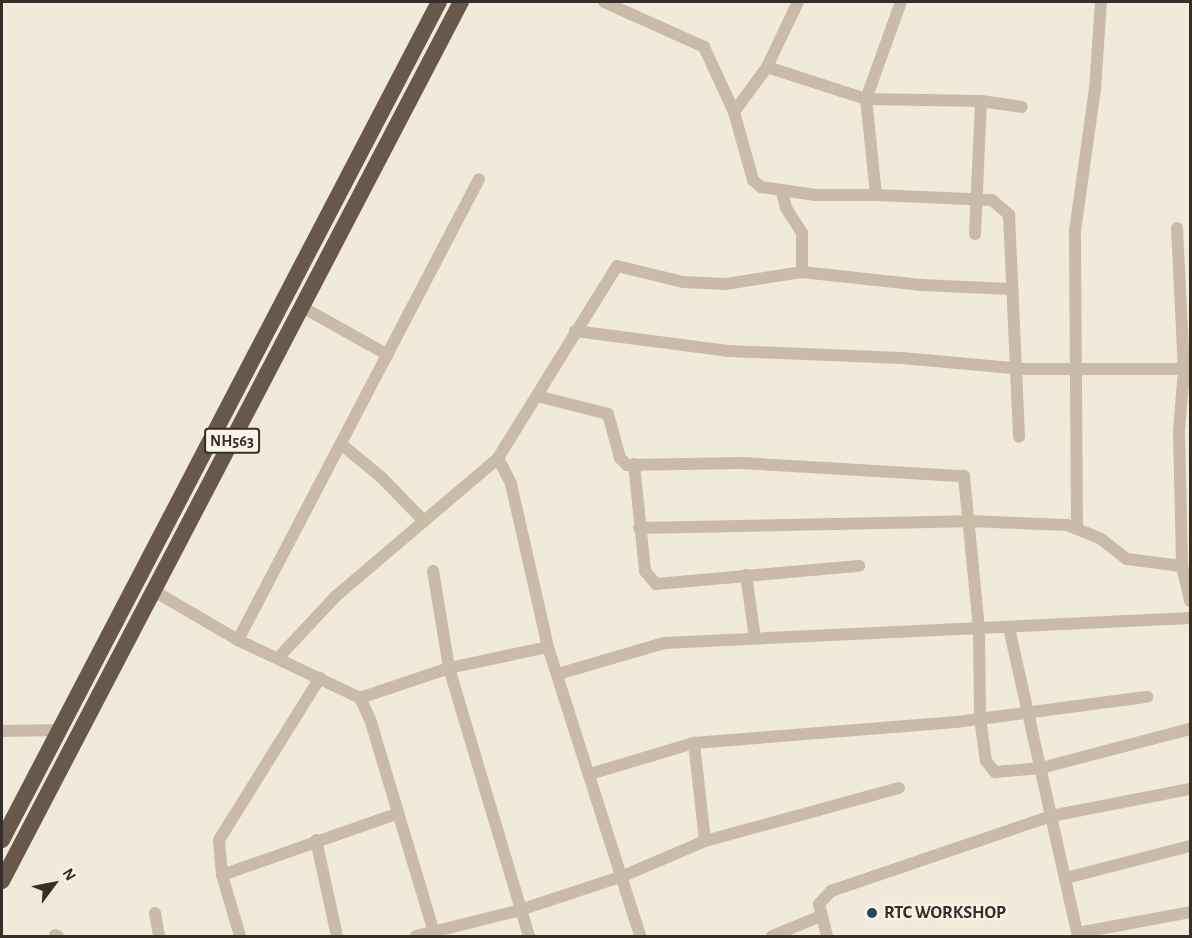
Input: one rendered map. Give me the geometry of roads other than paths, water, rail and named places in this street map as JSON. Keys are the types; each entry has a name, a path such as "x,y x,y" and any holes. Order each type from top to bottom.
{"highway":[{"name":"NH563","path":"2,840 439,2"},
{"name":"NH563","path":"2,880 461,2"}],"street":[{"path":"604,2 704,47 734,112 753,180 782,192 976,199 999,204 1009,215 1019,437"},
{"path":"734,112 767,67 794,2"},
{"path":"876,195 866,99 901,2"},
{"path":"1077,528 1076,231 1095,89 1101,2"},
{"path":"767,67 866,99 981,101 1022,107"},
{"path":"975,234 981,101"},
{"path":"238,640 479,179"},
{"path":"782,192 786,208 802,232 802,272"},
{"path":"1177,228 1186,271 1187,369 1182,566 1191,601"},
{"path":"278,658 336,596 498,458 617,266 683,282 726,284 802,272 921,285 1011,289"},
{"path":"302,307 388,355"},
{"path":"575,331 728,351 902,358 1017,369 1187,369"},
{"path":"537,396 609,414 620,458 627,465 742,463 964,476 979,630 980,718 990,768 995,772 1041,768 1191,729"},
{"path":"341,444 381,477 424,522"},
{"path":"498,458 511,484 548,647 623,876 640,936"},
{"path":"634,464 645,571 656,584 859,566"},
{"path":"639,528 967,521 1077,528 1101,539 1127,559 1182,566"},
{"path":"433,571 449,668 529,936"},
{"path":"746,575 755,638"},
{"path":"154,591 238,640 360,698 370,718 396,814 434,934"},
{"path":"558,674 664,643 979,630 1191,618"},
{"path":"1009,628 1026,712 1041,768 1078,935 1191,912"},
{"path":"360,698 449,668 548,647"},
{"path":"240,936 222,875 219,840 320,678"},
{"path":"590,774 694,743 980,718 1147,697"},
{"path":"2,731 60,730"},
{"path":"694,743 705,841"},
{"path":"416,936 434,934 520,910 623,876 705,841 899,788"},
{"path":"827,936 821,916 821,898 831,891 1051,816 1191,789"},
{"path":"222,875 316,840 396,814"},
{"path":"316,840 337,936"},
{"path":"1066,878 1190,848"},
{"path":"155,913 159,936"},
{"path":"772,936 821,916"}],"place":[{"name":"RTC WORKSHOP","path":"872,913"}]}
